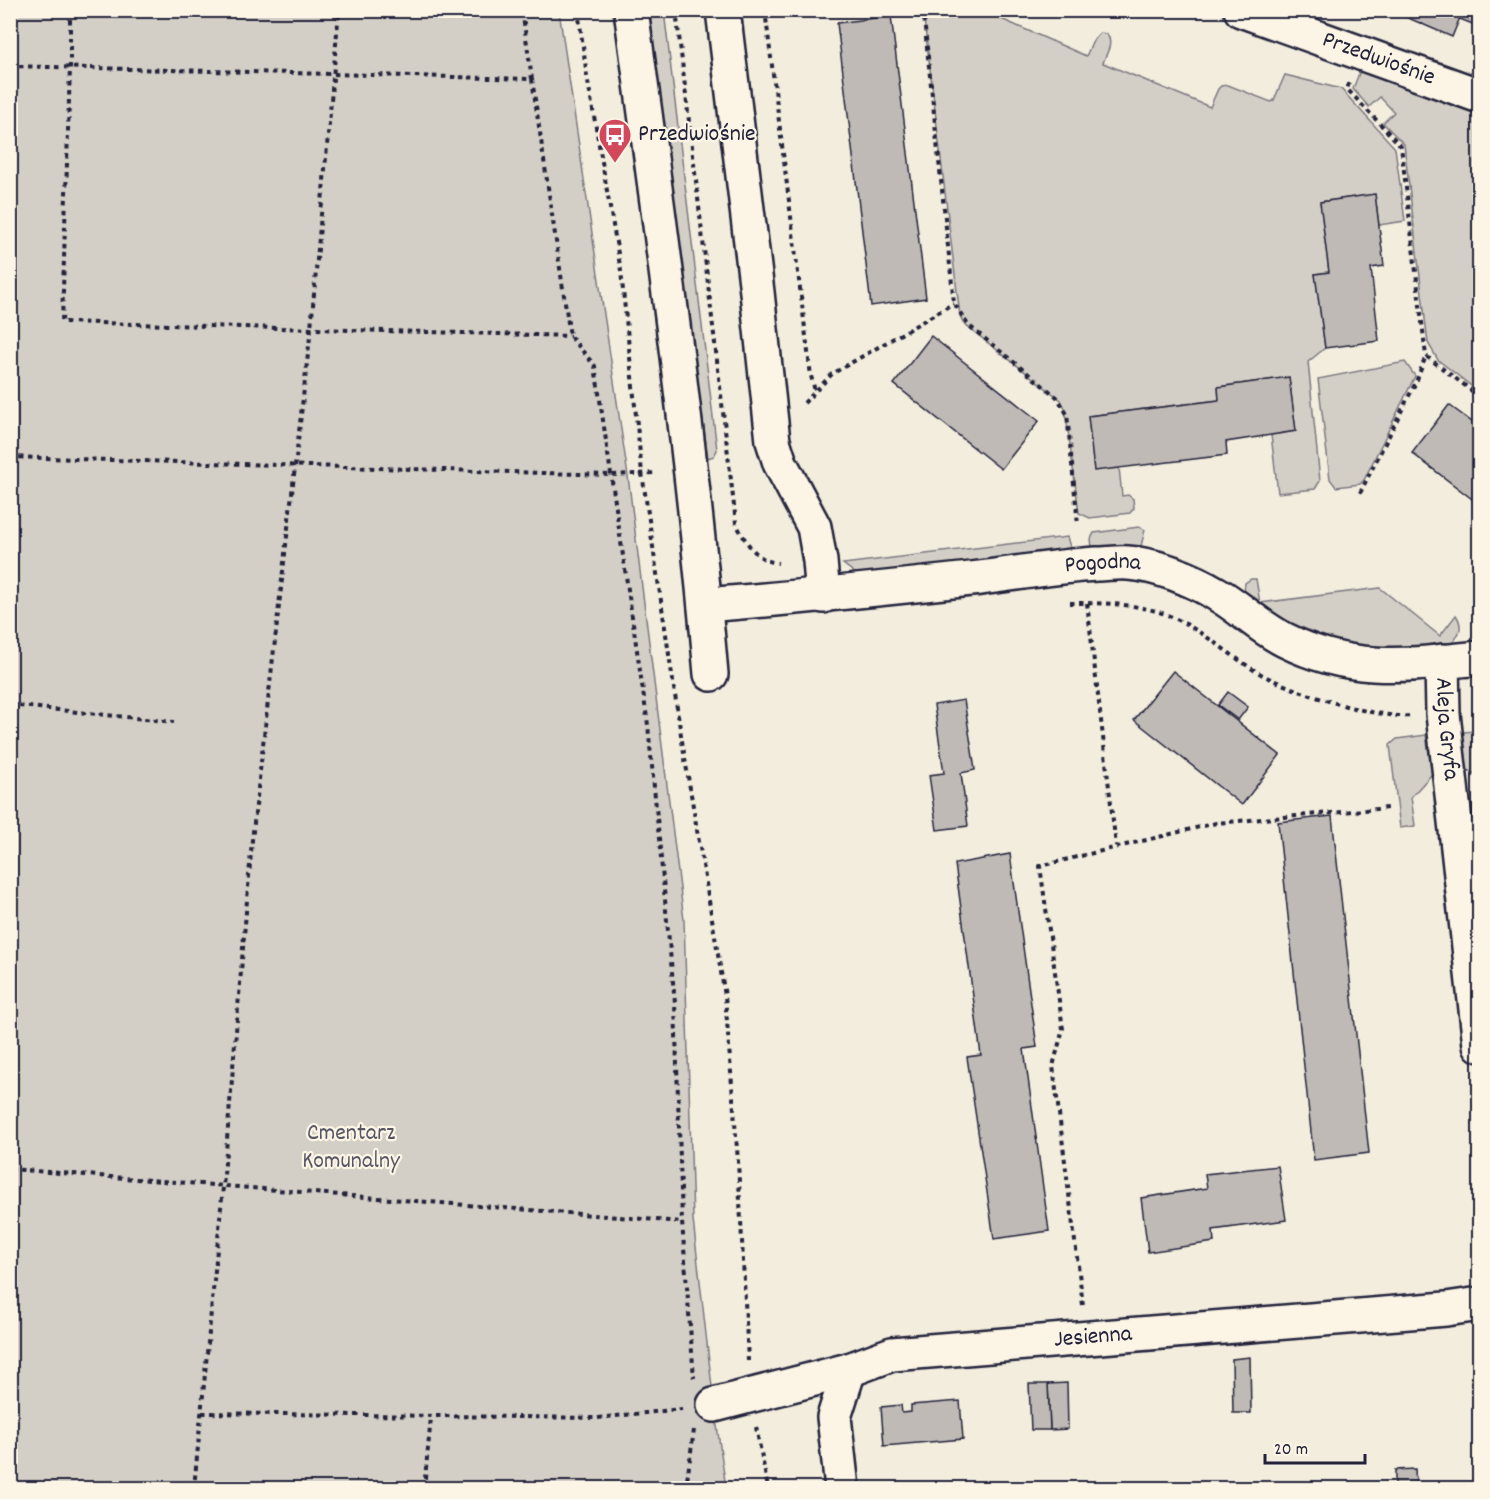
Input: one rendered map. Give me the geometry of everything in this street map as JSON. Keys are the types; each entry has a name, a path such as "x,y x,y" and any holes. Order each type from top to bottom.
{"street":[{"path":"631,10 688,447 711,674"},
{"path":"723,10 773,441 780,463 814,527 823,596"},
{"name":"Przedwiośnie","path":"1241,10 1479,96"},
{"name":"Pogodna","path":"705,605 823,596 1083,565 1129,563 1167,571 1199,584 1219,595 1270,632 1321,655 1378,665 1479,658"},
{"name":"Aleja Gryfa","path":"1442,661 1443,714 1477,998 1479,1045"},
{"name":"Jesienna","path":"705,1406 849,1370 892,1354 1446,1309 1479,1304"},
{"path":"842,1488 834,1417 849,1370"}],"path":[{"path":"70,10 62,322 570,336"},
{"path":"194,1488 223,1187 252,840 311,328 339,10"},
{"path":"522,10 570,336 595,366 648,725 675,1003 682,1222 705,1406 686,1488"},
{"path":"578,10 587,76 621,271 642,473 681,735 725,996 738,1161 750,1396 768,1488"},
{"path":"676,10 736,523 744,539 756,553 769,562 802,564 820,561"},
{"path":"924,10 954,303 968,326 1057,397 1067,414 1078,525"},
{"path":"766,11 811,376 815,391"},
{"path":"1359,54 1347,88 1401,146 1426,356 1416,382 1360,493"},
{"path":"10,66 532,79"},
{"path":"798,410 832,374 954,303"},
{"path":"1426,356 1479,397"},
{"path":"10,457 627,476 662,472"},
{"path":"1068,603 1132,606 1173,618 1195,629 1256,671 1304,693 1403,717 1443,714"},
{"path":"1087,603 1116,847"},
{"path":"10,705 174,722"},
{"path":"1083,1309 1053,1066 1063,1029 1040,866 1216,823 1389,808"},
{"path":"10,1169 682,1222"},
{"path":"202,1413 430,1418 597,1418 705,1406"},
{"path":"424,1488 430,1418"}],"green space":[{"name":"Cmentarz Komunalny","path":"10,11 559,11 628,476 684,920 693,1220 726,1488 11,1488"},
{"path":"648,11 664,11 717,450 714,456 708,458"},
{"path":"923,11 983,11 1086,56 1094,39 1100,33 1107,34 1110,45 1103,63 1210,107 1218,89 1228,85 1271,102 1285,75 1341,89 1395,148 1405,221 1379,225 1375,194 1320,202 1329,272 1315,274 1325,348 1308,362 1320,481 1315,489 1278,493 1271,435 1296,431 1289,377 1218,387 1219,400 1088,416 1094,470 1119,468 1122,496 1128,495 1133,499 1134,508 1130,513 1090,518 1079,513 1065,408 1061,400 964,324 960,316"},
{"path":"1361,68 1479,109 1479,392 1438,360 1428,343 1404,144 1383,123 1394,112 1380,97 1369,107 1353,89"},
{"path":"1405,362 1415,376 1364,480 1360,484 1336,487 1330,479 1318,379"},
{"path":"1139,527 1145,530 1141,546 1092,547 1091,539 1094,533"},
{"path":"1067,537 1071,550 867,575 855,573 843,564"},
{"path":"1256,579 1260,603 1380,588 1440,636 1456,615 1460,623 1459,631 1451,645 1409,649 1368,649 1335,642 1289,623 1246,596 1245,583"},
{"path":"1476,731 1479,734 1479,777 1464,768 1460,743 1463,732"},
{"path":"1426,735 1432,774 1411,797 1415,826 1400,828 1390,745 1397,739"}],"building":[{"path":"1390,10 1463,10 1452,37"},
{"path":"1463,10 1480,10 1480,27 1460,19"},
{"path":"891,16 926,298 871,306 837,23"},
{"path":"1375,194 1384,266 1371,268 1379,341 1325,348 1315,274 1329,272 1320,202"},
{"path":"931,336 1039,421 1001,469 894,384"},
{"path":"1289,377 1296,431 1226,442 1227,455 1094,471 1088,416 1219,400 1218,387"},
{"path":"1449,405 1480,428 1480,505 1412,453"},
{"path":"1173,671 1280,755 1242,805 1134,720"},
{"path":"1228,692 1248,707 1238,720 1218,705"},
{"path":"964,700 975,770 961,773 968,826 937,830 929,775 944,773 934,705"},
{"path":"1332,816 1369,1153 1314,1160 1278,822"},
{"path":"1010,854 1037,1047 1024,1049 1049,1231 994,1239 967,1057 981,1055 955,864"},
{"path":"1278,1166 1286,1220 1213,1230 1214,1242 1148,1252 1141,1198 1207,1188 1205,1174"},
{"path":"1250,1357 1251,1413 1233,1413 1232,1359"},
{"path":"1067,1383 1068,1429 1050,1430 1048,1384"},
{"path":"1029,1384 1048,1384 1050,1430 1031,1430"},
{"path":"960,1401 963,1439 884,1446 881,1407 901,1405 902,1413 911,1412 911,1405"},
{"path":"1415,1469 1416,1488 1395,1488 1395,1470"},
{"path":"1029,1486 1052,1486 1052,1488 1029,1488"}],"place":[{"name":"Przedwiośnie","path":"615,164"}]}
